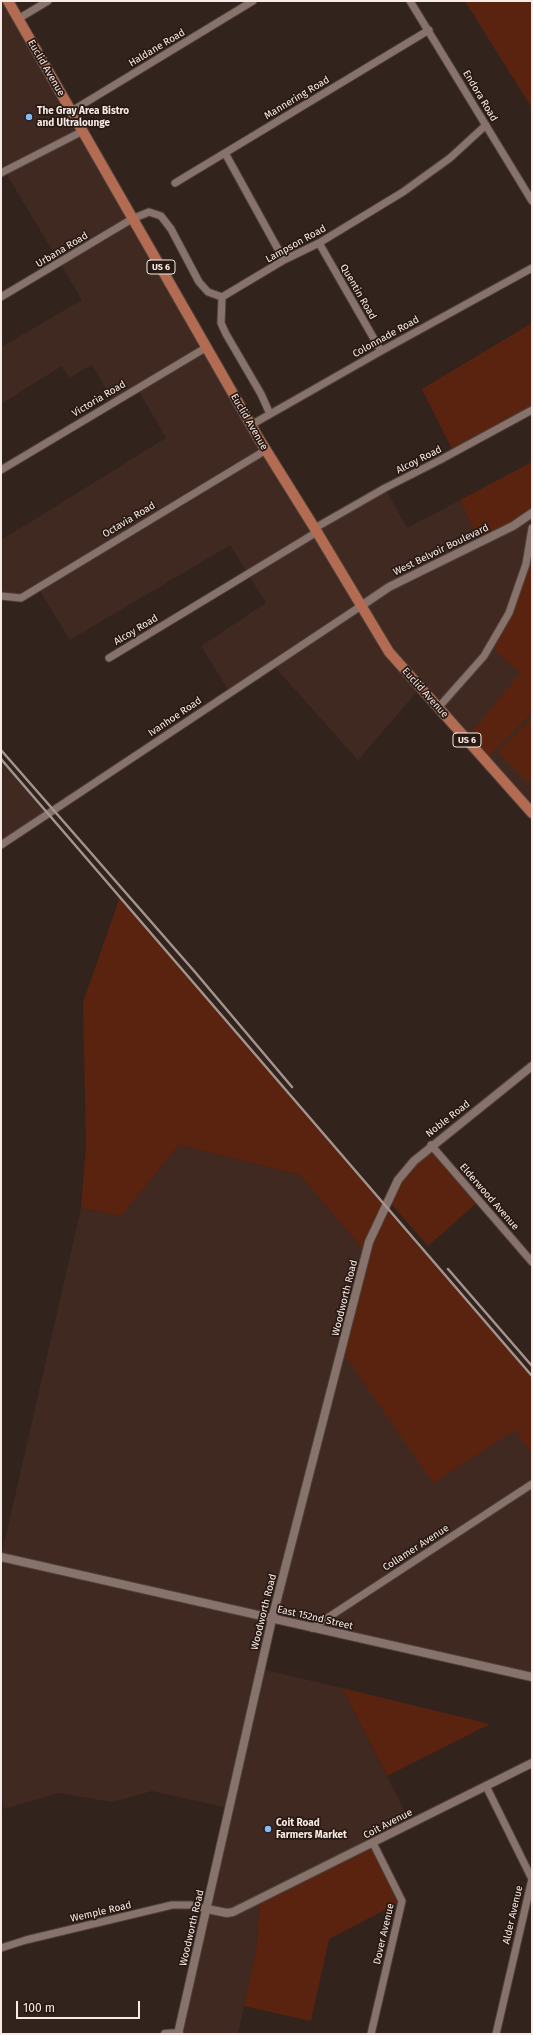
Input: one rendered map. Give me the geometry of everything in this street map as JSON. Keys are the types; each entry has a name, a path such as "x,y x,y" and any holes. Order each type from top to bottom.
{"main road":[{"name":"Euclid Avenue","path":"8,1 81,132 251,425 389,652 532,813"}],"street":[{"path":"18,20 48,1"},
{"name":"Haldane Road","path":"70,112 253,1"},
{"name":"Endora Road","path":"410,1 532,201"},
{"name":"Mannering Road","path":"175,183 429,30"},
{"name":"Lampson Road","path":"222,297 284,260 319,243 402,192 450,158 486,125"},
{"path":"1,173 81,132"},
{"path":"225,153 284,260"},
{"path":"132,219 149,212 161,216 172,229 199,282 208,292 222,297 221,310 224,328 259,390 270,414"},
{"name":"Urbana Road","path":"1,298 132,219"},
{"name":"Quentin Road","path":"319,243 380,351"},
{"name":"Colonnade Road","path":"251,425 380,351 532,268"},
{"name":"Victoria Road","path":"1,470 207,347"},
{"name":"Alcoy Road","path":"109,658 385,488 532,410"},
{"name":"Octavia Road","path":"1,596 21,598 266,450"},
{"name":"West Belvoir Boulevard","path":"361,606 389,587 513,526 532,513"},
{"path":"438,708 484,656 509,613 526,564 532,528"},
{"name":"Ivanhoe Road","path":"1,846 361,606"},
{"name":"Noble Road","path":"388,1200 406,1170 431,1145 532,1066"},
{"name":"Elderwood Avenue","path":"431,1145 531,1258"},
{"name":"Woodworth Road","path":"179,2033 272,1619 369,1242 388,1200"},
{"name":"Collamer Avenue","path":"312,1628 532,1484"},
{"name":"East 152nd Street","path":"1,1557 532,1677"},
{"name":"Coit Avenue","path":"207,1909 233,1912 532,1764"},
{"name":"Alder Avenue","path":"486,1786 532,1879 496,2034"},
{"name":"Dover Avenue","path":"373,1843 399,1891 402,1901 373,2034"},
{"name":"Wemple Road","path":"1,1948 26,1940 172,1905 190,1905 207,1909"},
{"path":"165,2034 179,2033"}],"shaded area":[{"path":"1,1 8,1 315,528 385,488 407,528 460,500 479,542 532,513 521,673 466,739 420,688 358,760 273,665 230,693 201,646 266,603 230,545 70,640 38,588 21,598 1,596 1,540 166,438 137,388 114,402 92,365 69,378 62,366 1,404 1,347 82,300 1,165"},
{"path":"465,1 532,1 532,108 488,38"},
{"path":"532,323 532,410 454,453 422,389"},
{"path":"532,462 532,513 479,542 460,500"},
{"path":"532,528 532,713 485,760 466,739 520,673 490,646 509,613 526,564"},
{"path":"532,713 532,813 485,760"},
{"path":"532,719 532,778 527,782 498,752"},
{"path":"1,759 47,814 1,845"},
{"path":"120,897 532,1376 532,1454 515,1430 433,1483 342,1351 366,1253 300,1175 179,1145 121,1216 81,1208 86,1145 83,1002"},
{"path":"179,1145 300,1175 366,1253 433,1483 515,1429 532,1454 532,1677 272,1619 261,1669 342,1688 411,1824 260,1899 256,1951 238,2034 178,2034 229,1808 152,1791 112,1802 59,1793 4,1809 1,1791 1,1557 81,1208 121,1216"},
{"path":"431,1145 479,1201 428,1246 388,1200 398,1180"},
{"path":"342,1688 490,1724 387,1776"},
{"path":"373,1843 402,1901 329,1939 311,2021 244,2006 256,1951 260,1899"}],"railway":[{"path":"1,750 195,972 292,1087"},
{"path":"1,759 532,1376"},
{"path":"448,1269 532,1366"}],"place":[{"name":"The Gray Area Bistro and Ultralounge","path":"29,117"},
{"name":"Coit Road Farmers Market","path":"268,1829"}]}
